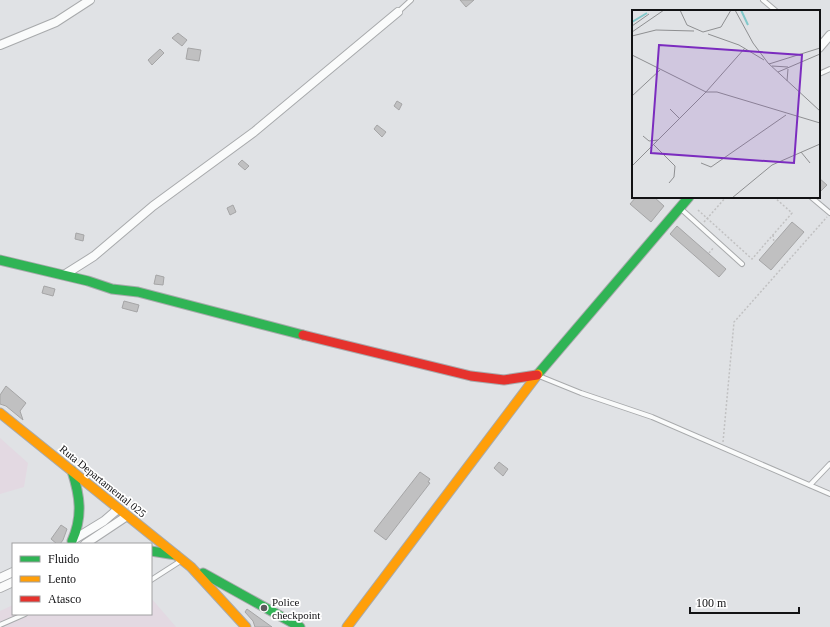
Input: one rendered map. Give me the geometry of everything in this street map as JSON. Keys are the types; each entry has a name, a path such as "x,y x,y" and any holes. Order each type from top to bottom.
{"main road":[{"path":"347,627 538,375 688,198"},
{"path":"0,260 64,275 112,289 138,292 449,371 504,380 538,375"},
{"name":"Ruta Departamental 025","path":"0,413 191,567 246,627"},
{"path":"70,543 81,516 79,491 72,471"},
{"path":"152,550 180,558"},
{"name":"Ruta Departamental 025","path":"191,567 300,627"}],"street":[{"path":"0,45 56,22 90,0"},
{"path":"64,275 94,256 153,206 254,132 398,12"},
{"path":"820,46 830,35"},
{"path":"70,543 98,525 118,509"},
{"path":"86,543 127,516"},
{"path":"0,578 12,572"},
{"path":"0,588 12,582"}],"lane":[{"path":"398,12 411,0"},
{"path":"763,0 775,10"},
{"path":"820,74 830,70"},
{"path":"812,198 830,213"},
{"path":"680,208 742,264"},
{"path":"538,375 581,394 652,417 830,494"},
{"path":"810,485 830,464"},
{"path":"152,579 180,558"},
{"path":"0,625 22,615"}],"path":[{"path":"707,218 725,198"},
{"path":"698,210 752,259 792,213 775,198"},
{"path":"723,448 734,322 830,213"},
{"path":"774,235 774,243"},
{"path":"709,253 718,242"}],"shaded area":[{"path":"0,438 28,463 24,487 0,494"},
{"path":"152,599 176,627 0,627 0,611 12,605 12,615 152,615"}],"building":[{"path":"460,0 474,0 466,7"},
{"path":"178,33 187,40 182,46 172,38"},
{"path":"188,48 201,50 199,61 186,59"},
{"path":"160,49 164,53 152,65 148,60"},
{"path":"397,101 402,104 399,110 394,106"},
{"path":"377,125 386,132 382,137 374,129"},
{"path":"242,160 249,166 245,170 238,164"},
{"path":"820,179 827,185 820,192"},
{"path":"635,198 655,198 664,206 651,222 630,204"},
{"path":"233,205 236,212 230,215 227,208"},
{"path":"792,222 804,232 771,270 759,260"},
{"path":"677,226 726,269 719,277 670,234"},
{"path":"76,233 84,235 83,241 75,239"},
{"path":"156,275 164,277 163,285 154,284"},
{"path":"44,286 55,289 53,296 42,293"},
{"path":"124,301 139,305 137,312 122,308"},
{"path":"6,386 26,403 20,411 23,420 6,406 0,404 0,395"},
{"path":"499,462 508,469 503,476 494,468"},
{"path":"420,472 430,479 428,482 430,483 386,540 374,531"},
{"path":"61,525 67,529 61,543 56,543 51,539"},
{"path":"247,609 272,627 255,627 253,621 245,612"}],"traffic: fast":[{"path":"538,374 688,198"},
{"path":"0,260 88,281 112,289 138,292 303,335"},
{"path":"72,471 77,489 79,506 78,523 72,541"},
{"path":"152,551 176,555"},
{"path":"203,573 300,627"}],"traffic: slow":[{"path":"347,627 538,374"},
{"path":"0,413 191,567 246,627"}],"traffic: jam":[{"path":"303,335 471,376 504,380 537,375"}],"place":[{"name":"Police checkpoint","path":"264,608"}]}
